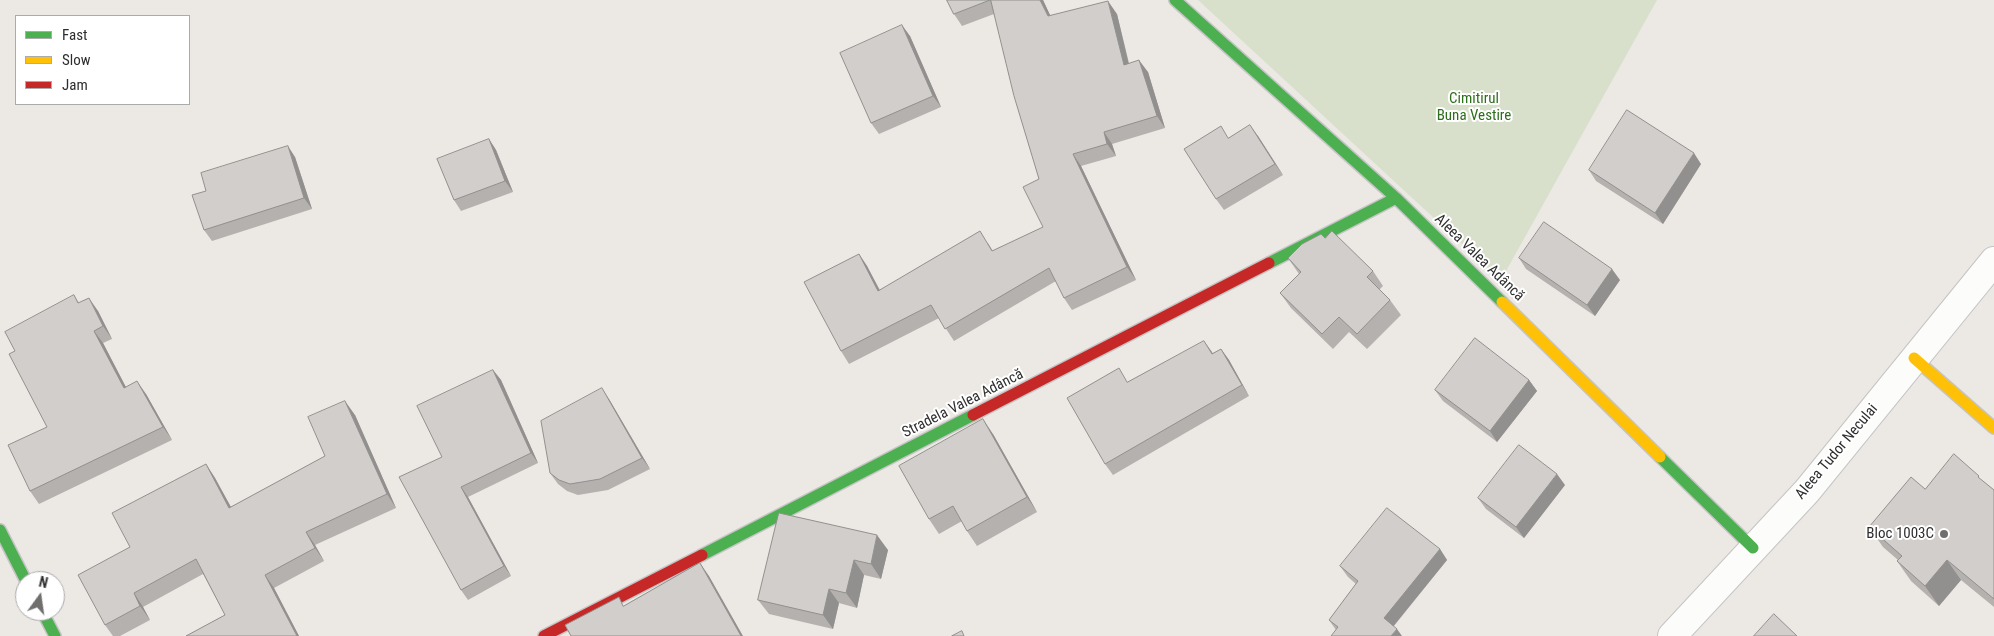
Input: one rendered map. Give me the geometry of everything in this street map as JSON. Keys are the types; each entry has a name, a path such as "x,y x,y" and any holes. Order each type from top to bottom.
{"street":[{"name":"Aleea Valea Adâncă","path":"1175,0 1396,198 1753,548"},
{"name":"Stradela Valea Adâncă","path":"544,636 1396,198"},
{"name":"Aleea Tudor Neculai","path":"1672,636 1806,491 1994,261"},
{"path":"1914,358 1994,428"},
{"path":"0,530 21,571"},
{"path":"47,621 55,636"}],"green space":[{"name":"Cimitirul Buna Vestire","path":"1198,0 1657,0 1501,280"}],"building":[{"path":"947,0 990,0 954,14"},
{"path":"991,0 1040,0 1048,16 1108,1 1124,65 1139,60 1157,116 1104,132 1107,144 1073,154 1127,267 1064,298 1049,268 945,329 931,305 841,351 804,282 859,254 878,291 980,231 992,251 1043,227 1023,187 1039,179 1014,96"},
{"path":"902,25 933,96 871,123 840,53"},
{"path":"1627,110 1694,153 1655,213 1589,170"},
{"path":"1250,125 1275,164 1216,199 1184,149 1221,126 1228,138"},
{"path":"489,139 505,181 454,200 437,159"},
{"path":"288,146 304,198 204,230 192,195 206,191 201,173"},
{"path":"1544,222 1612,269 1587,305 1519,258"},
{"path":"1332,231 1373,271 1367,277 1390,300 1357,334 1339,317 1322,334 1280,293 1301,272 1288,258 1302,244 1321,234 1325,238"},
{"path":"74,295 78,303 89,298 103,326 94,331 124,388 137,381 163,427 30,491 8,445 47,427 9,354 15,351 5,332"},
{"path":"1475,338 1529,380 1490,431 1435,390"},
{"path":"1204,341 1212,354 1221,349 1242,385 1105,464 1067,398 1119,368 1127,382"},
{"path":"493,370 531,453 461,487 504,566 461,590 399,477 442,457 417,406"},
{"path":"602,388 642,458 600,479 570,484 559,480 550,473 541,421"},
{"path":"345,401 387,494 306,532 315,548 265,575 297,636 186,636 225,615 196,559 134,593 140,606 105,625 78,575 130,547 112,513 206,464 229,508 325,456 308,417"},
{"path":"983,419 1027,497 967,531 953,506 929,519 899,466"},
{"path":"1519,445 1557,474 1516,527 1478,498"},
{"name":"Bloc 1003C","path":"1954,454 1994,490 1994,599 1947,560 1925,586 1897,561 1902,556 1869,527 1911,477 1925,489"},
{"path":"1387,508 1440,549 1384,618 1397,629 1391,636 1331,636 1338,627 1329,620 1358,581 1340,566"},
{"path":"779,513 877,535 871,564 854,560 846,593 829,589 823,615 758,600"},
{"path":"700,563 741,636 571,636 565,625 619,597 623,606"},
{"path":"1774,614 1797,636 1754,636"},
{"path":"962,631 964,636 952,636"}],"traffic: fast":[{"path":"1175,0 1396,198 1502,302"},
{"path":"1269,263 1396,198"},
{"path":"702,555 973,415"},
{"path":"1660,457 1753,548"},
{"path":"0,530 21,571"},
{"path":"47,621 55,636"}],"traffic: slow":[{"path":"1502,302 1660,457"},
{"path":"1914,358 1994,428"}],"traffic: jam":[{"path":"973,415 1269,263"},
{"path":"544,636 702,555"}],"place":[{"name":"Bloc 1003C","path":"1944,534"}]}
